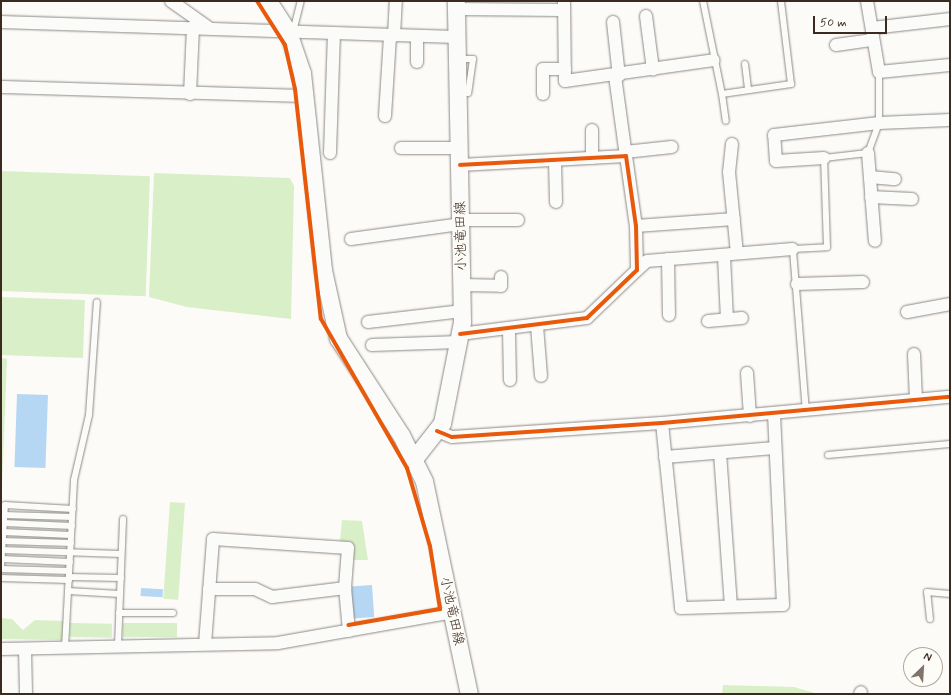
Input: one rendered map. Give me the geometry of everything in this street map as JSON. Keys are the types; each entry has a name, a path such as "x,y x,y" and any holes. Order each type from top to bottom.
{"main road":[{"name":"小池竜田線","path":"268,1 290,32 305,96 323,270 338,338 401,435 424,481 453,612 469,694"},
{"name":"小池竜田線","path":"413,460 437,431 444,416 460,338 462,285 456,5"}],"street":[{"path":"171,1 186,5 209,28"},
{"path":"385,116 396,1"},
{"path":"867,1 879,72 950,65"},
{"path":"456,5 563,5 565,81 617,76 714,60"},
{"path":"646,16 653,70"},
{"path":"836,45 872,34 950,19"},
{"path":"1,22 193,27 334,34 456,37"},
{"path":"613,22 617,76 636,226 637,270"},
{"path":"190,94 193,27"},
{"path":"330,153 334,34"},
{"path":"417,37 417,62"},
{"path":"543,94 543,69 565,69"},
{"path":"1,87 190,94 305,96"},
{"path":"824,158 776,161 774,135 880,123 950,120"},
{"path":"592,130 592,158"},
{"path":"732,144 730,172 737,253"},
{"path":"400,148 459,156 555,161 626,154 672,147"},
{"path":"868,153 875,241"},
{"path":"555,161 556,202"},
{"path":"870,178 895,179"},
{"path":"871,197 912,199"},
{"path":"636,226 734,219"},
{"path":"351,239 460,222 518,220"},
{"path":"372,345 460,338 587,318 647,261 724,256 737,253 793,249"},
{"path":"724,256 727,319"},
{"path":"668,259 669,316"},
{"path":"462,285 501,286 502,277"},
{"path":"797,284 863,282"},
{"path":"907,312 950,304"},
{"path":"368,322 462,311"},
{"path":"708,321 742,318"},
{"path":"537,326 541,376"},
{"path":"509,330 510,380"},
{"path":"914,354 916,400"},
{"path":"747,373 750,416"},
{"path":"437,431 452,437 806,412 950,397"},
{"path":"662,423 681,608 783,605 774,414"},
{"path":"665,457 775,448"},
{"path":"720,453 731,606"},
{"path":"205,644 213,539 348,548 344,588 349,631"},
{"path":"209,589 255,589 272,597 344,588"},
{"path":"1,649 278,643 453,612"},
{"path":"25,649 26,694"}],"lane":[{"path":"290,32 301,1"},
{"path":"703,1 726,121"},
{"path":"722,94 791,84 781,1"},
{"path":"745,64 748,90"},
{"path":"806,412 797,284 793,249 827,247 824,158 868,153 880,123 879,72"},
{"path":"65,647 74,480 89,415 97,302"},
{"path":"828,455 950,444"},
{"path":"69,576 1,568 4,515 5,505 73,509"},
{"path":"4,515 72,517"},
{"path":"118,646 123,518"},
{"path":"4,523 72,526"},
{"path":"3,532 71,535"},
{"path":"3,541 71,544"},
{"path":"2,550 121,554"},
{"path":"2,559 70,562"},
{"path":"1,578 69,576 121,578"},
{"path":"68,591 120,594"},
{"path":"930,619 927,592 950,594"},
{"path":"119,613 173,613"}],"green space":[{"path":"1,171 150,176 146,296 1,291"},
{"path":"154,173 290,178 294,186 291,319 187,307 149,297"},
{"path":"1,297 85,300 83,358 1,355"},
{"path":"1,358 7,359 1,510"},
{"path":"170,502 185,503 178,600 163,599"},
{"path":"342,520 362,521 368,560 351,560 352,542 340,541"},
{"path":"1,618 12,619 23,630 35,620 64,621 63,640 1,639"},
{"path":"70,623 112,624 112,638 70,637"},
{"path":"123,623 177,623 177,637 123,637"},
{"path":"723,685 794,687 818,694 722,694"}],"water":[{"path":"17,394 48,395 45,468 14,467"},
{"path":"372,585 374,617 352,618 350,587"},
{"path":"141,588 163,589 163,597 141,596"}],"cycle path":[{"path":"257,1 285,45 295,89 321,319 407,468 430,546 440,609 348,625"},
{"path":"460,165 626,156 636,226 637,270 587,318 460,334"},
{"path":"437,431 452,437 662,423 950,397"}]}
